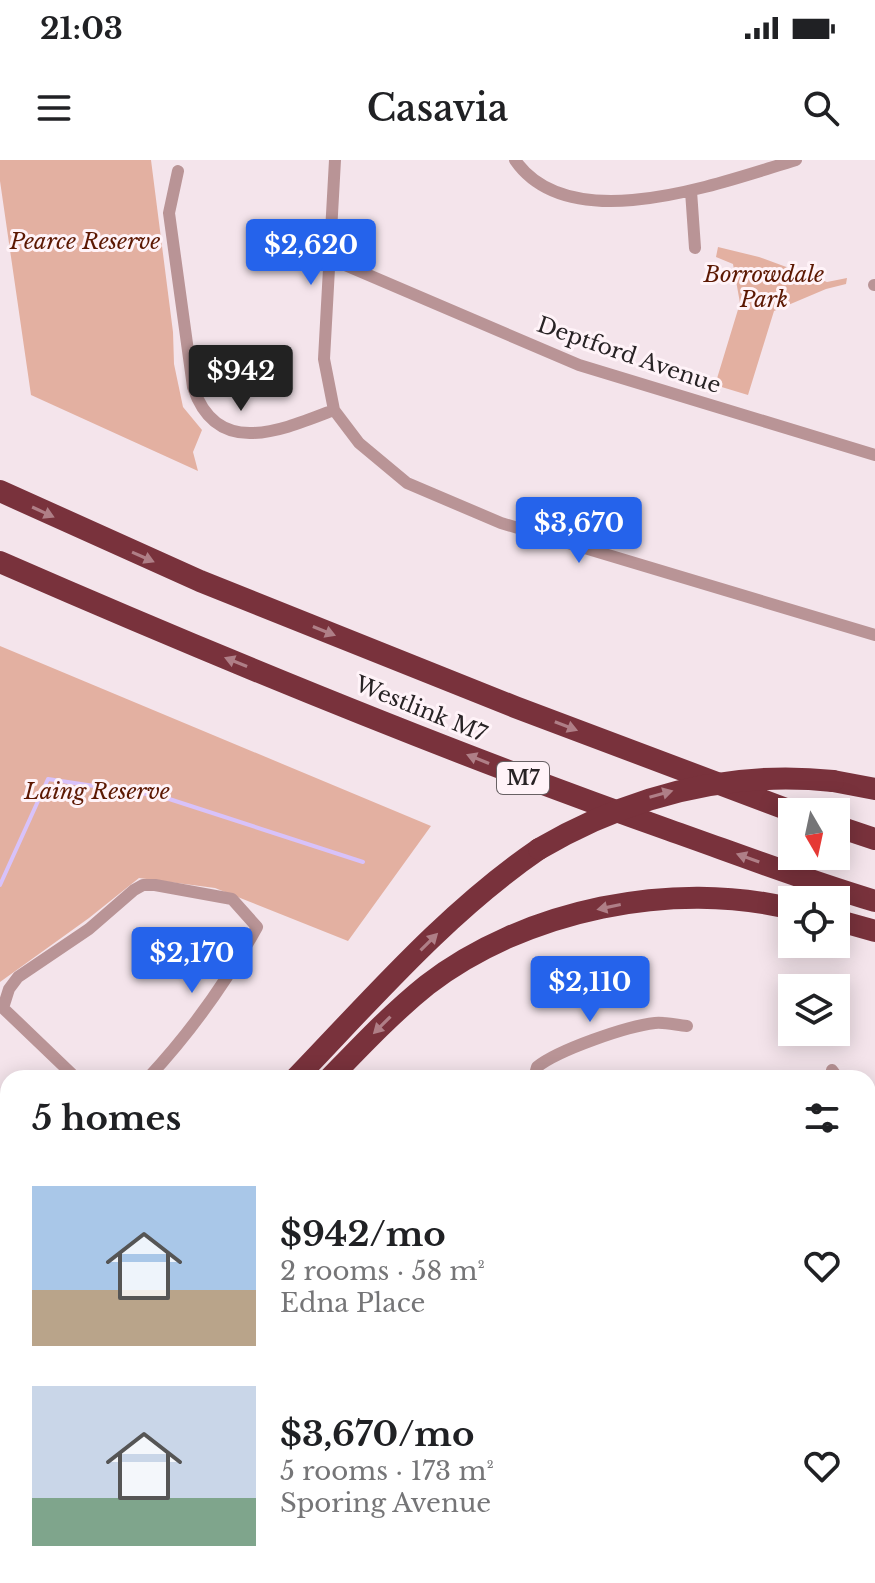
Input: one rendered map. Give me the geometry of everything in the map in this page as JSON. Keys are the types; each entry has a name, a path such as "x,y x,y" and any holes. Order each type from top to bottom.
{"highway":[{"name":"Westlink M7","path":"0,491 200,581 515,707 778,806"},
{"name":"Westlink M7","path":"0,562 177,638 540,784 875,901"},
{"path":"304,1070 443,927 507,871 593,819 674,790 747,779 785,777 875,789"},
{"path":"850,831 875,839"},
{"path":"338,1070 394,1013 429,983 520,933 571,915 621,904 686,898 744,901 778,907"},
{"path":"850,924 875,931"}],"street":[{"path":"335,160 324,359 334,410 359,443 407,483 501,523 875,635"},
{"path":"515,160 548,191 587,199 619,201 691,191 796,160"},
{"path":"178,171 169,213 193,387 203,410 217,425 246,434 282,430 334,410"},
{"path":"691,191 695,248"},
{"name":"Deptford Avenue","path":"331,259 579,365 875,455"},
{"path":"68,1070 2,1008 9,989 18,977 89,929 143,885 232,899 257,927 207,1005 154,1070"},
{"path":"534,1070 557,1054 640,1025 658,1022 687,1026"}],"green space":[{"name":"Pearce Reserve","path":"0,160 151,160 173,332 174,364 183,407 202,430 193,452 198,471 31,395 0,181"},
{"name":"Borrowdale Park","path":"718,247 759,257 827,282 847,278 846,284 774,311 748,395 715,385 740,303 733,264 716,257"},
{"name":"Laing Reserve","path":"0,646 431,826 348,941 215,888 139,878 0,982"}],"waterway":[{"path":"0,885 48,779 160,796 363,862"}]}
